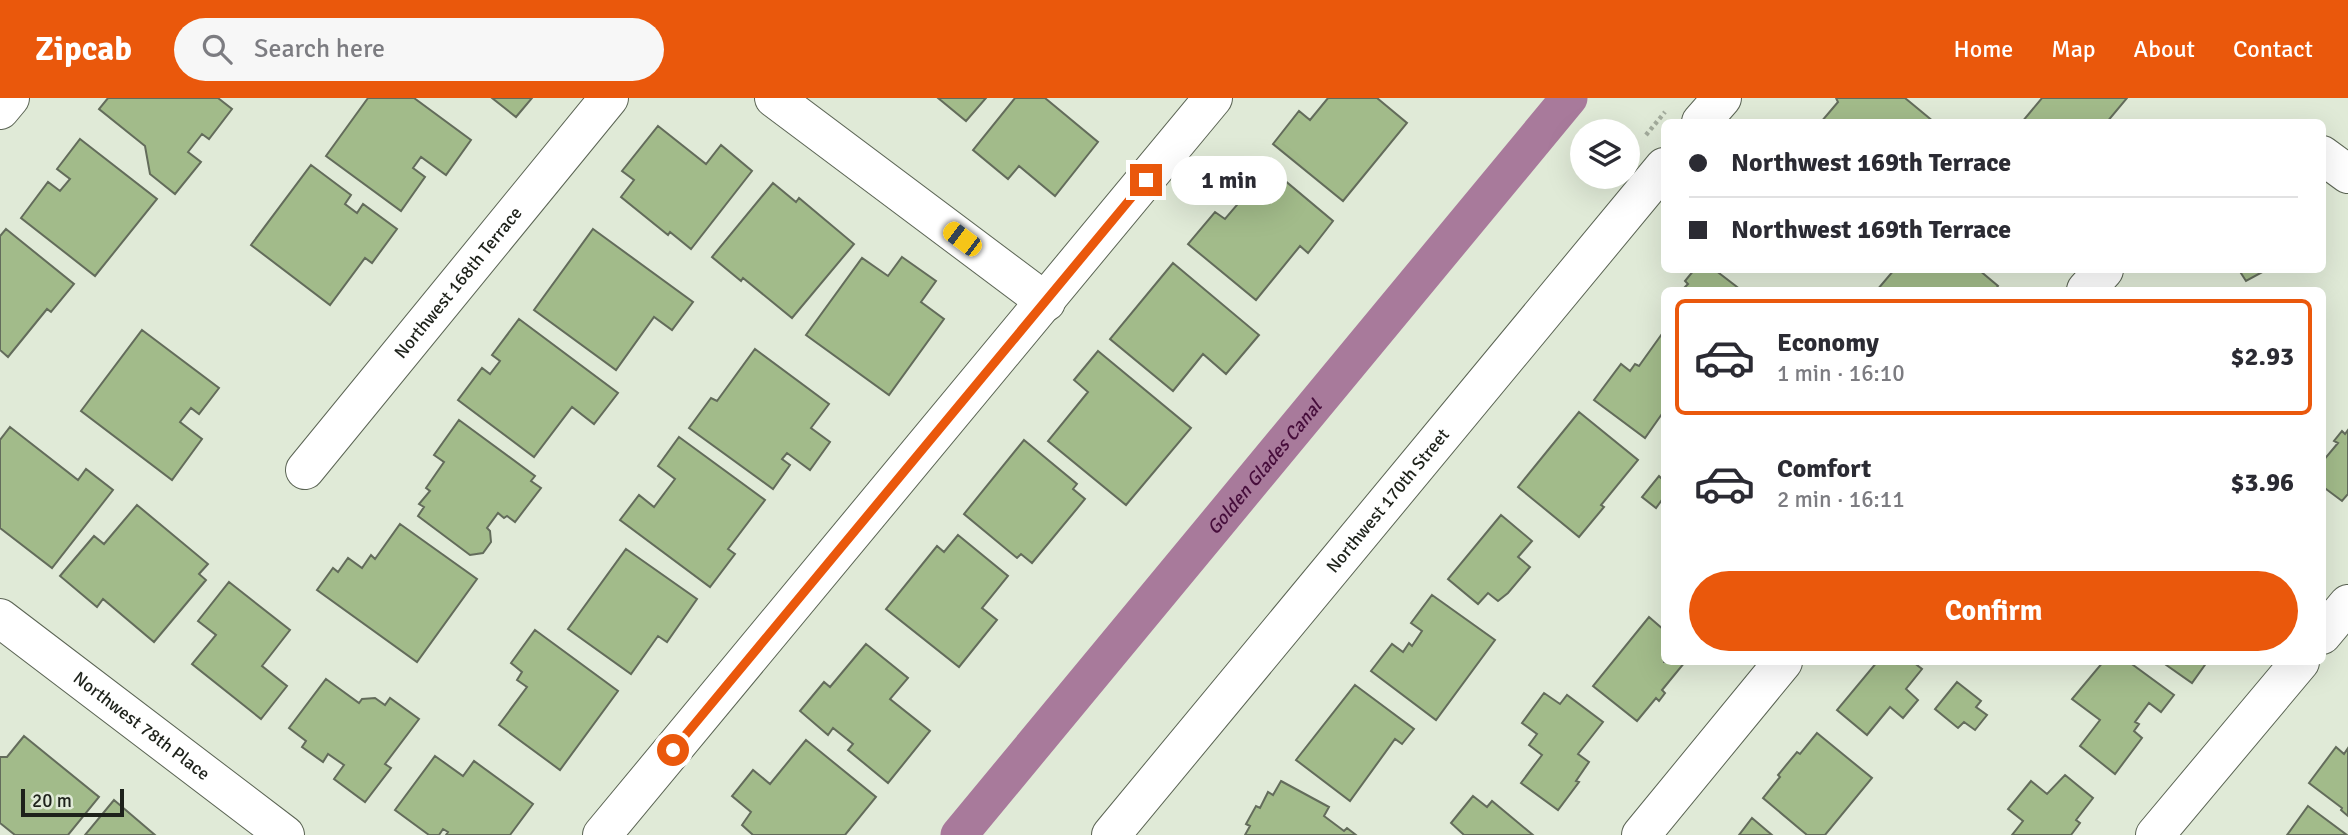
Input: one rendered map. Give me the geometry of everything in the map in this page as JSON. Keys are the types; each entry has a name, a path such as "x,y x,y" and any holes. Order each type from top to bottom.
{"street":[{"path":"0,110 10,98"},
{"name":"Northwest 168th Terrace","path":"306,470 610,98"},
{"path":"774,98 1046,302"},
{"path":"603,835 1213,98"},
{"path":"1685,115 1722,98"},
{"name":"Northwest 170th Street","path":"1111,835 1654,153"},
{"path":"2326,158 2348,174"},
{"path":"2089,287 2101,273"},
{"path":"2326,630 2348,604"},
{"name":"Northwest 78th Place","path":"0,618 285,835"},
{"path":"1641,835 1781,665"},
{"path":"2155,835 2297,665"}],"building":[{"path":"108,98 218,98 232,109 209,139 202,134 188,152 201,162 175,194 150,174 145,146 99,109"},
{"path":"368,98 414,98 471,140 446,175 421,157 413,168 425,177 401,211 326,156"},
{"path":"492,98 532,98 516,117"},
{"path":"938,98 986,98 966,121"},
{"path":"1015,98 1045,98 1098,142 1055,196 1019,166 1008,179 973,150"},
{"path":"1328,98 1377,98 1407,123 1343,201 1273,144 1299,111 1310,120"},
{"path":"1836,98 1905,98 1930,119 1824,119 1838,102"},
{"path":"2042,98 2127,98 2110,119 2024,119"},
{"path":"658,126 706,164 721,145 752,171 691,249 670,232 668,235 621,197 634,180 622,171"},
{"path":"80,139 157,199 95,276 21,218 48,182 60,191 70,179 57,169"},
{"path":"1258,158 1333,221 1308,253 1300,246 1256,300 1188,244 1215,212 1225,219 1237,205 1226,196"},
{"path":"311,165 351,195 345,204 357,213 363,204 397,229 372,263 365,258 330,305 251,245"},
{"path":"773,183 796,202 799,198 854,244 792,318 712,257"},
{"path":"6,229 74,284 51,312 47,309 8,357 0,350 0,236"},
{"path":"593,229 693,302 672,330 654,317 616,370 534,310"},
{"path":"902,257 936,281 921,302 944,319 889,395 806,335 862,258 888,276"},
{"path":"1173,263 1259,335 1226,374 1203,354 1173,391 1110,339"},
{"path":"1692,273 1719,273 1737,287 1685,287 1688,284 1685,281"},
{"path":"1891,273 1983,273 1998,286 1997,287 1880,287"},
{"path":"2241,273 2261,273 2246,281"},
{"path":"519,319 618,393 594,424 572,407 534,457 458,400 482,368 490,374 500,361 492,355"},
{"path":"142,330 219,388 199,414 191,408 180,422 202,439 172,480 81,411"},
{"path":"1661,335 1661,415 1645,438 1594,400 1621,364 1630,371 1635,364 1639,366"},
{"path":"755,349 829,404 811,428 830,442 810,470 787,453 782,459 790,465 773,489 689,428 711,398 717,401"},
{"path":"1098,351 1191,428 1126,505 1048,441 1088,392 1074,380"},
{"path":"1579,412 1638,460 1579,537 1518,487"},
{"path":"459,420 535,476 531,481 541,488 515,522 498,513 487,528 491,542 483,553 470,555 418,516 424,507 419,504 430,491 426,488 444,462 434,455"},
{"path":"10,427 78,480 86,469 113,490 52,568 0,528 0,440"},
{"path":"2348,430 2348,494 2342,501 2326,489 2326,457 2338,443 2334,441 2342,431 2345,434"},
{"path":"679,437 765,500 728,549 735,554 710,587 620,520 639,495 654,507 675,479 658,466"},
{"path":"1024,440 1077,484 1073,489 1085,499 1032,563 1021,554 1017,558 964,514"},
{"path":"1659,476 1661,501 1656,508 1642,497"},
{"path":"137,505 208,564 199,574 206,580 154,642 103,599 97,607 60,576 94,536 104,544"},
{"path":"1501,515 1532,541 1518,557 1530,567 1498,601 1488,593 1478,604 1448,579"},
{"path":"400,524 477,579 417,662 317,590 333,568 338,572 348,558 362,568 371,555 375,559"},
{"path":"958,535 1008,576 982,608 997,620 959,667 886,609 937,546 944,552"},
{"path":"626,549 697,599 667,642 658,636 631,674 568,629"},
{"path":"229,582 290,630 262,666 287,686 261,719 192,664 216,635 198,621"},
{"path":"1432,595 1495,640 1436,720 1371,671 1392,644 1403,652 1409,643 1412,646 1422,631 1411,623"},
{"path":"1649,617 1661,627 1661,665 1683,665 1662,690 1665,693 1659,701 1656,698 1637,721 1593,686"},
{"path":"535,630 618,691 560,770 499,725 527,687 517,680 522,672 511,663"},
{"path":"866,644 908,678 890,699 930,731 888,783 848,750 853,744 833,728 828,735 800,711 824,682 830,687"},
{"path":"1874,665 1917,665 1922,669 1906,689 1918,700 1903,718 1890,707 1867,735 1837,710"},
{"path":"2100,665 2133,665 2174,695 2161,712 2149,703 2135,722 2139,724 2134,731 2142,738 2115,774 2080,746 2100,720 2072,699"},
{"path":"2166,665 2205,665 2192,683"},
{"path":"326,679 359,703 362,699 375,698 385,705 390,698 419,719 385,764 391,768 365,802 334,779 344,765 328,754 323,762 302,747 306,741 289,728"},
{"path":"1957,682 1981,701 1976,707 1987,715 1975,730 1964,722 1958,728 1935,709"},
{"path":"1355,685 1414,729 1402,744 1395,739 1350,801 1296,760"},
{"path":"1544,693 1560,704 1567,695 1603,722 1578,754 1589,762 1576,781 1579,782 1558,810 1521,783 1542,755 1529,745 1537,734 1522,723"},
{"path":"1817,733 1872,778 1825,835 1807,835 1763,798 1797,752 1800,754"},
{"path":"24,736 99,797 68,835 15,835 0,823 0,757 7,757"},
{"path":"806,740 876,797 845,835 753,835 742,825 751,812 732,796 753,770 770,784"},
{"path":"2336,747 2344,754 2348,748 2348,816 2342,808 2309,783"},
{"path":"435,756 463,776 474,761 533,804 510,835 446,835 448,832 443,829 439,835 429,835 395,810"},
{"path":"2065,775 2093,798 2076,820 2080,823 2071,835 2012,835 2023,821 2008,809 2031,781 2047,794"},
{"path":"1281,781 1329,807 1324,816 1344,831 1347,828 1356,835 1245,835 1250,826 1246,824 1256,806 1260,808 1268,792 1273,795"},
{"path":"1473,796 1487,807 1492,801 1533,835 1464,835 1451,823"},
{"path":"114,800 155,835 85,835"},
{"path":"2308,806 2347,835 2287,835"},
{"path":"1752,818 1772,835 1739,835"}],"waterway":[{"name":"Golden Glades Canal","path":"959,835 1569,98"}],"route":[{"path":"673,750 1146,180"}]}
